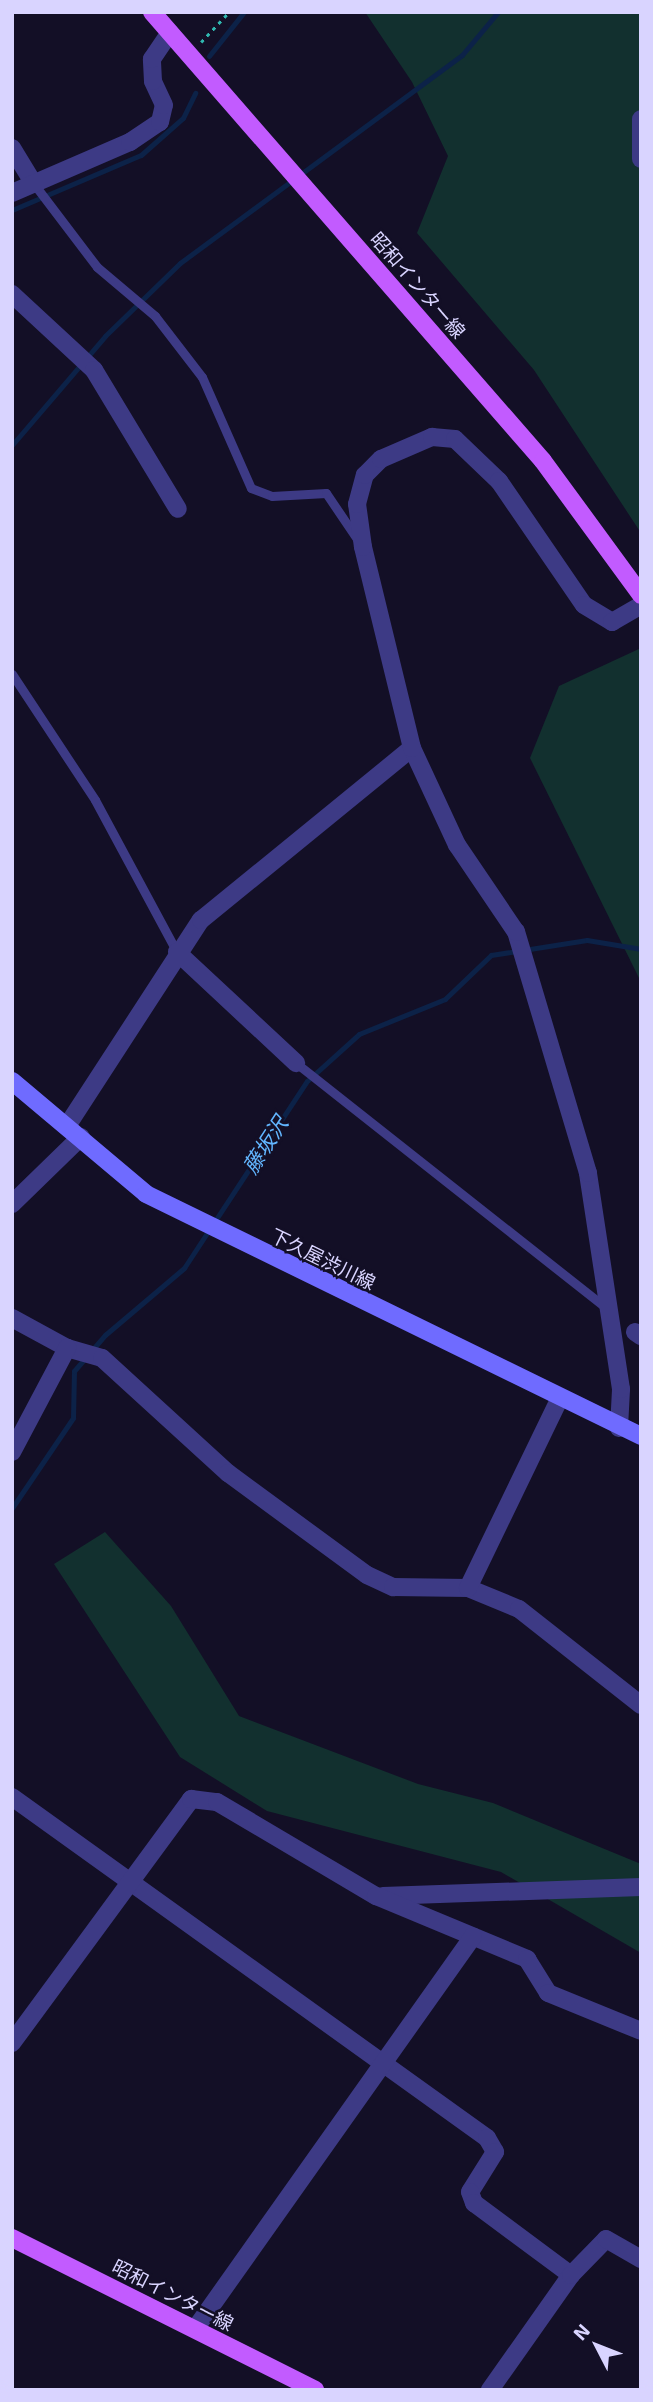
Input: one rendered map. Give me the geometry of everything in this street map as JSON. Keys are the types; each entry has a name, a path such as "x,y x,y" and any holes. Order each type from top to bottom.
{"main road":[{"name":"昭和インター線","path":"152,12 543,461 641,595"},
{"name":"下久屋渋川線","path":"12,1081 146,1194 191,1219 559,1399 641,1436"},
{"name":"昭和インター線","path":"12,2238 316,2390"}],"street":[{"path":"12,193 130,142 160,122 164,105 153,81 152,59 170,32"},
{"path":"641,119 641,159"},
{"path":"12,148 34,184"},
{"path":"12,294 94,370 178,509"},
{"path":"619,1428 621,1389 588,1173 516,932 457,845 412,748 363,547 357,504 365,475 381,459 432,437 455,439 499,481 584,605 612,622 641,605"},
{"path":"12,1204 74,1132 177,952 246,880 412,748"},
{"path":"177,952 296,1063"},
{"path":"12,1318 67,1348 102,1358 228,1474 367,1575 393,1587 468,1588 519,1609 641,1705"},
{"path":"12,1452 67,1348"},
{"path":"468,1588 559,1399"},
{"path":"12,1797 487,2138 495,2152 470,2192 474,2203 571,2275"},
{"path":"12,2043 127,1882 191,1799 217,1802 376,1896 527,1959 548,1993 641,2031"},
{"path":"376,1896 641,1887"},
{"path":"195,2329 473,1936"},
{"path":"490,2390 571,2275 606,2239 641,2259"}],"lane":[{"path":"34,184 65,217 97,267 155,316 202,377 251,488 272,496 326,493 363,547"},
{"path":"12,674 95,800 177,952"},
{"path":"296,1063 608,1310"}],"path":[{"path":"190,55 229,12"}],"green space":[{"path":"365,12 641,12 641,533 534,370 417,233 448,156 412,82"},
{"path":"641,648 641,982 530,758 559,686"},
{"path":"105,1532 171,1606 239,1716 418,1784 493,1803 641,1864 641,1953 501,1872 267,1811 180,1757 54,1564"}],"waterway":[{"path":"209,56 244,12"},
{"path":"12,445 105,336 180,263 462,55 498,12"},
{"path":"12,210 141,155 183,118 195,93"},
{"name":"藤坂沢","path":"12,1508 73,1418 74,1371 105,1335 184,1268 307,1081 359,1034 445,999 491,955 587,940 641,949"}]}
